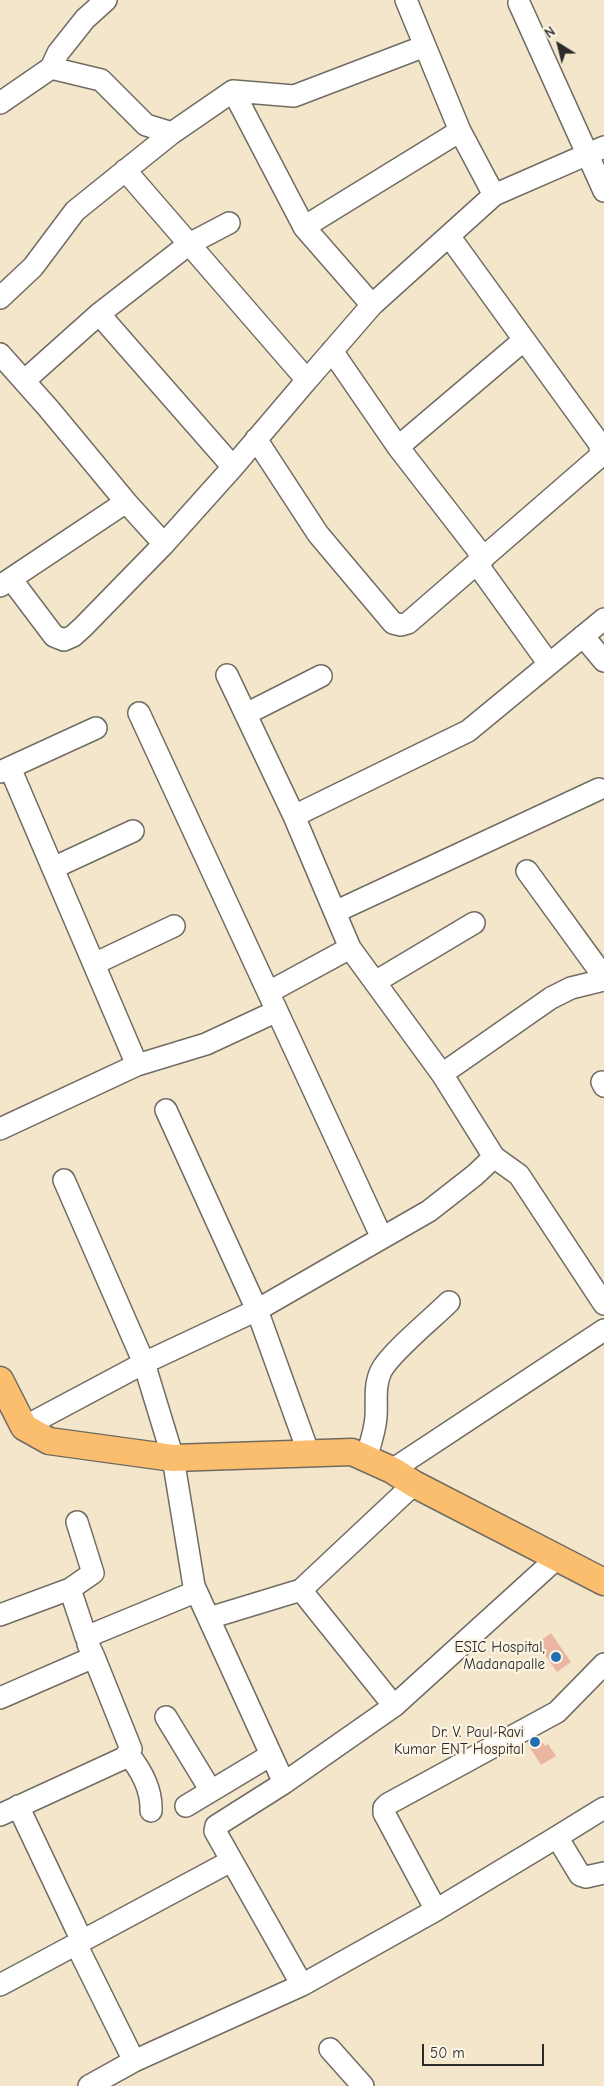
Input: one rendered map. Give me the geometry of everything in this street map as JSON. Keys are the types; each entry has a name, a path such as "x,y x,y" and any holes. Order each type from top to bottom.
{"main road":[{"path":"0,1380 13,1417 49,1441 173,1458 352,1452 392,1470 414,1484 556,1559 604,1582"}],"street":[{"path":"0,103 51,68 58,53 85,19 106,0"},
{"path":"406,0 460,131 494,195"},
{"path":"519,3 596,151 604,191"},
{"path":"0,298 33,267 74,211 172,133 233,91 294,96 425,46"},
{"path":"51,68 101,80 146,125 172,133"},
{"path":"233,91 304,227 372,305"},
{"path":"304,227 460,131"},
{"path":"126,502 5,582 54,636 64,640 73,636 83,627 164,544 372,305 494,195 596,151"},
{"path":"125,170 307,380"},
{"path":"24,381 99,314 189,244 230,223"},
{"path":"256,439 318,534 393,623 401,625 408,622 481,561 598,458 601,453 599,442 449,236"},
{"path":"99,314 233,467"},
{"path":"398,447 524,340"},
{"path":"332,351 398,447 481,561 549,664"},
{"path":"0,354 164,544"},
{"path":"294,816 468,731 604,619"},
{"path":"583,636 604,661"},
{"path":"227,675 294,816 350,948 442,1074 494,1157 519,1175 604,1304"},
{"path":"246,714 321,676"},
{"path":"139,713 382,1238"},
{"path":"96,728 5,770 53,868 137,1065"},
{"path":"335,912 599,789"},
{"path":"53,868 133,831"},
{"path":"442,1074 551,998 571,988 604,978 527,871"},
{"path":"375,982 474,923"},
{"path":"94,964 174,926"},
{"path":"0,1129 137,1065 206,1044 273,1002 350,948"},
{"path":"166,1110 257,1310 309,1454"},
{"path":"13,1417 144,1363 257,1310 428,1211 494,1157"},
{"path":"64,1180 144,1363 173,1458 195,1592 86,1637"},
{"path":"366,1458 373,1435 376,1417 376,1389 382,1370 391,1357 449,1302"},
{"path":"392,1470 604,1330"},
{"path":"209,1618 301,1590 414,1484"},
{"path":"0,1615 70,1589 93,1574 77,1522"},
{"path":"302,1985 231,1861 215,1831 216,1826 284,1783 394,1706 556,1559"},
{"path":"194,1586 284,1783"},
{"path":"70,1589 86,1637 130,1749 124,1758 9,1811 79,1943 134,2062"},
{"path":"301,1590 394,1706"},
{"path":"0,1698 94,1657"},
{"path":"436,1910 384,1813 384,1808 388,1804 558,1712 604,1664"},
{"path":"166,1717 212,1791"},
{"path":"128,1754 141,1771 148,1785 152,1799 150,1811"},
{"path":"186,1806 271,1755"},
{"path":"89,2086 134,2062 302,1985 436,1910 604,1808"},
{"path":"557,1837 580,1875 586,1877 604,1872"},
{"path":"0,1985 231,1861"},
{"path":"330,2049 363,2086"}],"building":[{"path":"551,1633 571,1662 557,1672 537,1643"},
{"path":"538,1736 545,1746 548,1744 556,1756 541,1765 527,1743"}],"place":[{"name":"ESIC Hospital, Madanapalle","path":"556,1657"},
{"name":"Dr. V. Paul Ravi Kumar ENT Hospital","path":"535,1742"}]}
